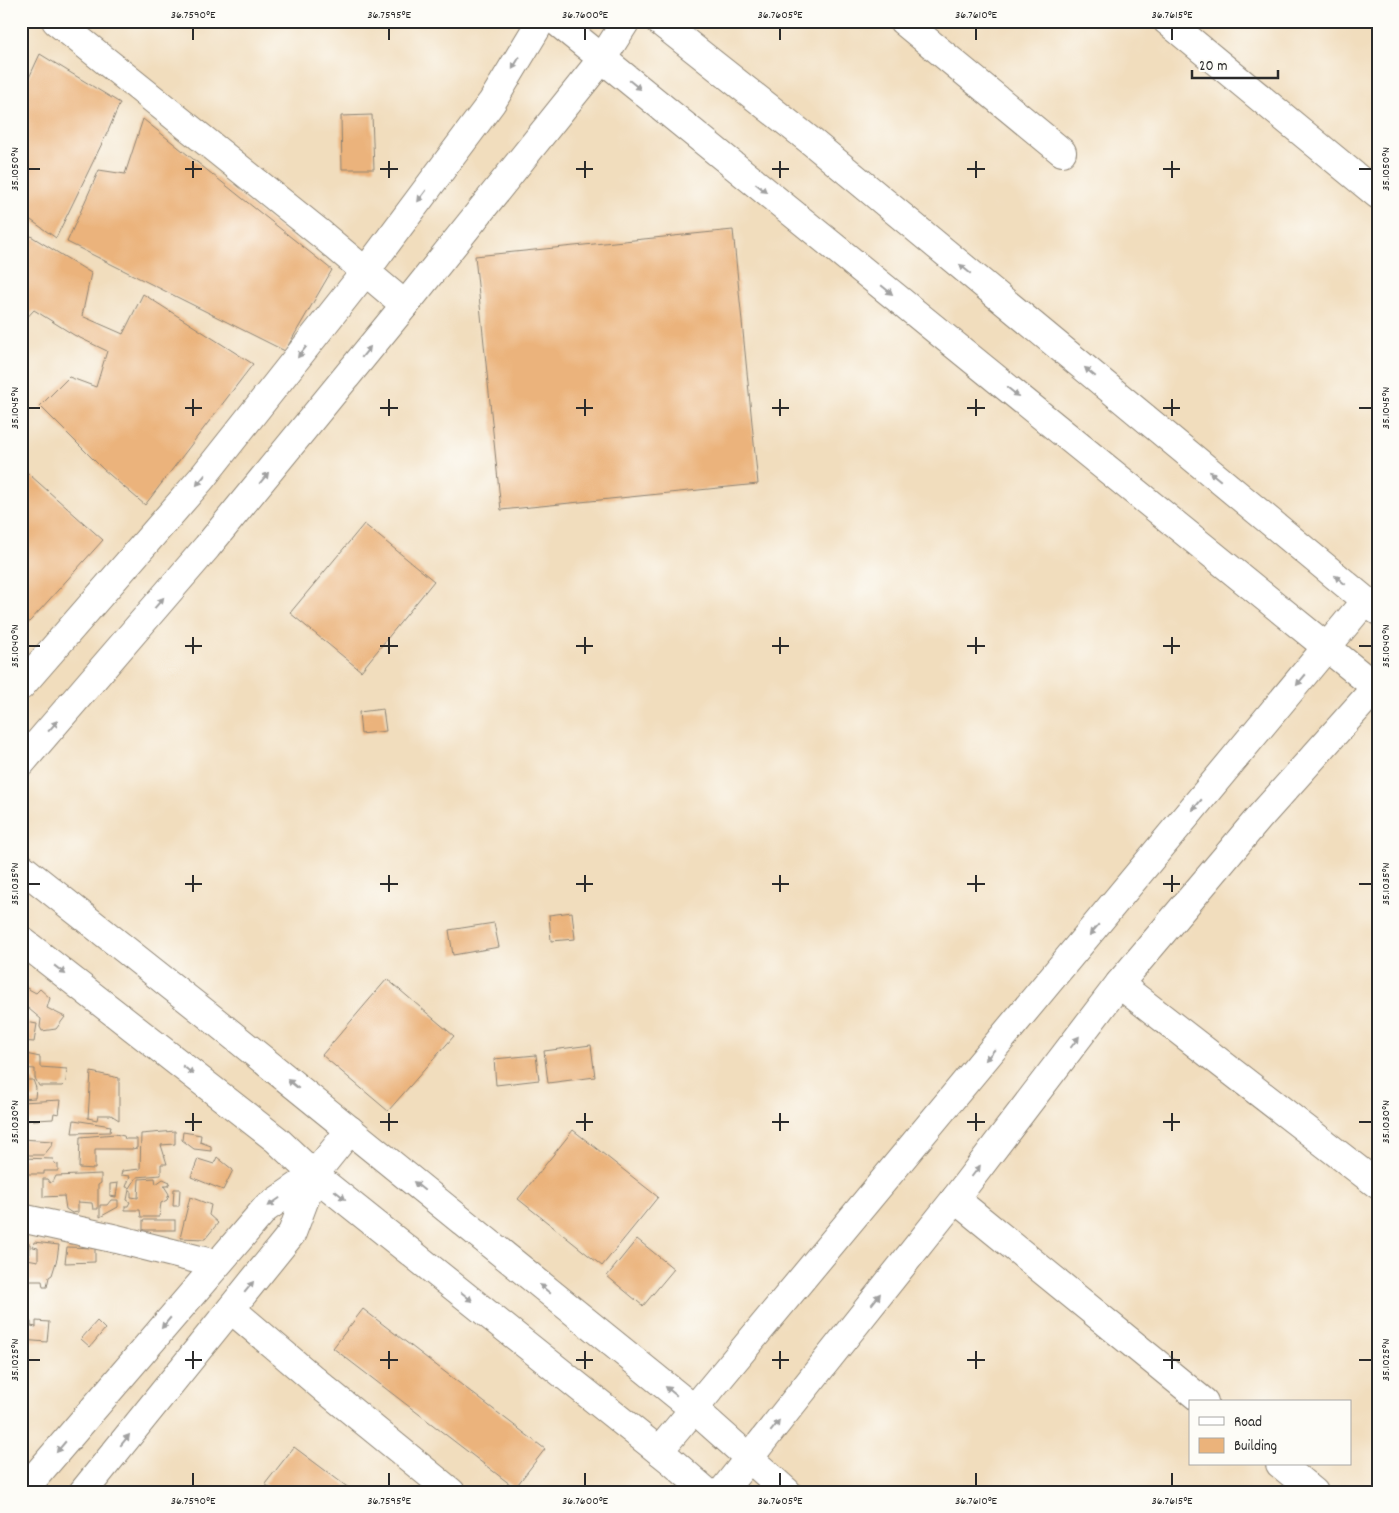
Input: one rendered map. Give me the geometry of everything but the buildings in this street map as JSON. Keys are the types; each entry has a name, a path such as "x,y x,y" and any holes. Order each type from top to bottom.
{"street":[{"path":"56,21 405,305"},
{"path":"21,686 202,478 365,272 492,102 541,21"},
{"path":"556,21 1377,687 1258,818 1119,984 955,1199 722,1492"},
{"path":"21,763 208,547 405,305 602,58 626,21"},
{"path":"659,21 820,148 1372,606 1328,648 660,1451"},
{"path":"903,21 1062,152"},
{"path":"1167,21 1378,195"},
{"path":"21,867 209,1016 694,1410 787,1492"},
{"path":"21,940 277,1140 314,1175 660,1451 707,1492"},
{"path":"1119,984 1378,1185"},
{"path":"22,1492 265,1209 314,1175 350,1130"},
{"path":"83,1492 292,1233 314,1175"},
{"path":"955,1199 1202,1400"},
{"path":"21,1218 118,1238 216,1264"},
{"path":"231,1309 326,1390 451,1492"},
{"path":"1282,1466 1314,1492"}]}
